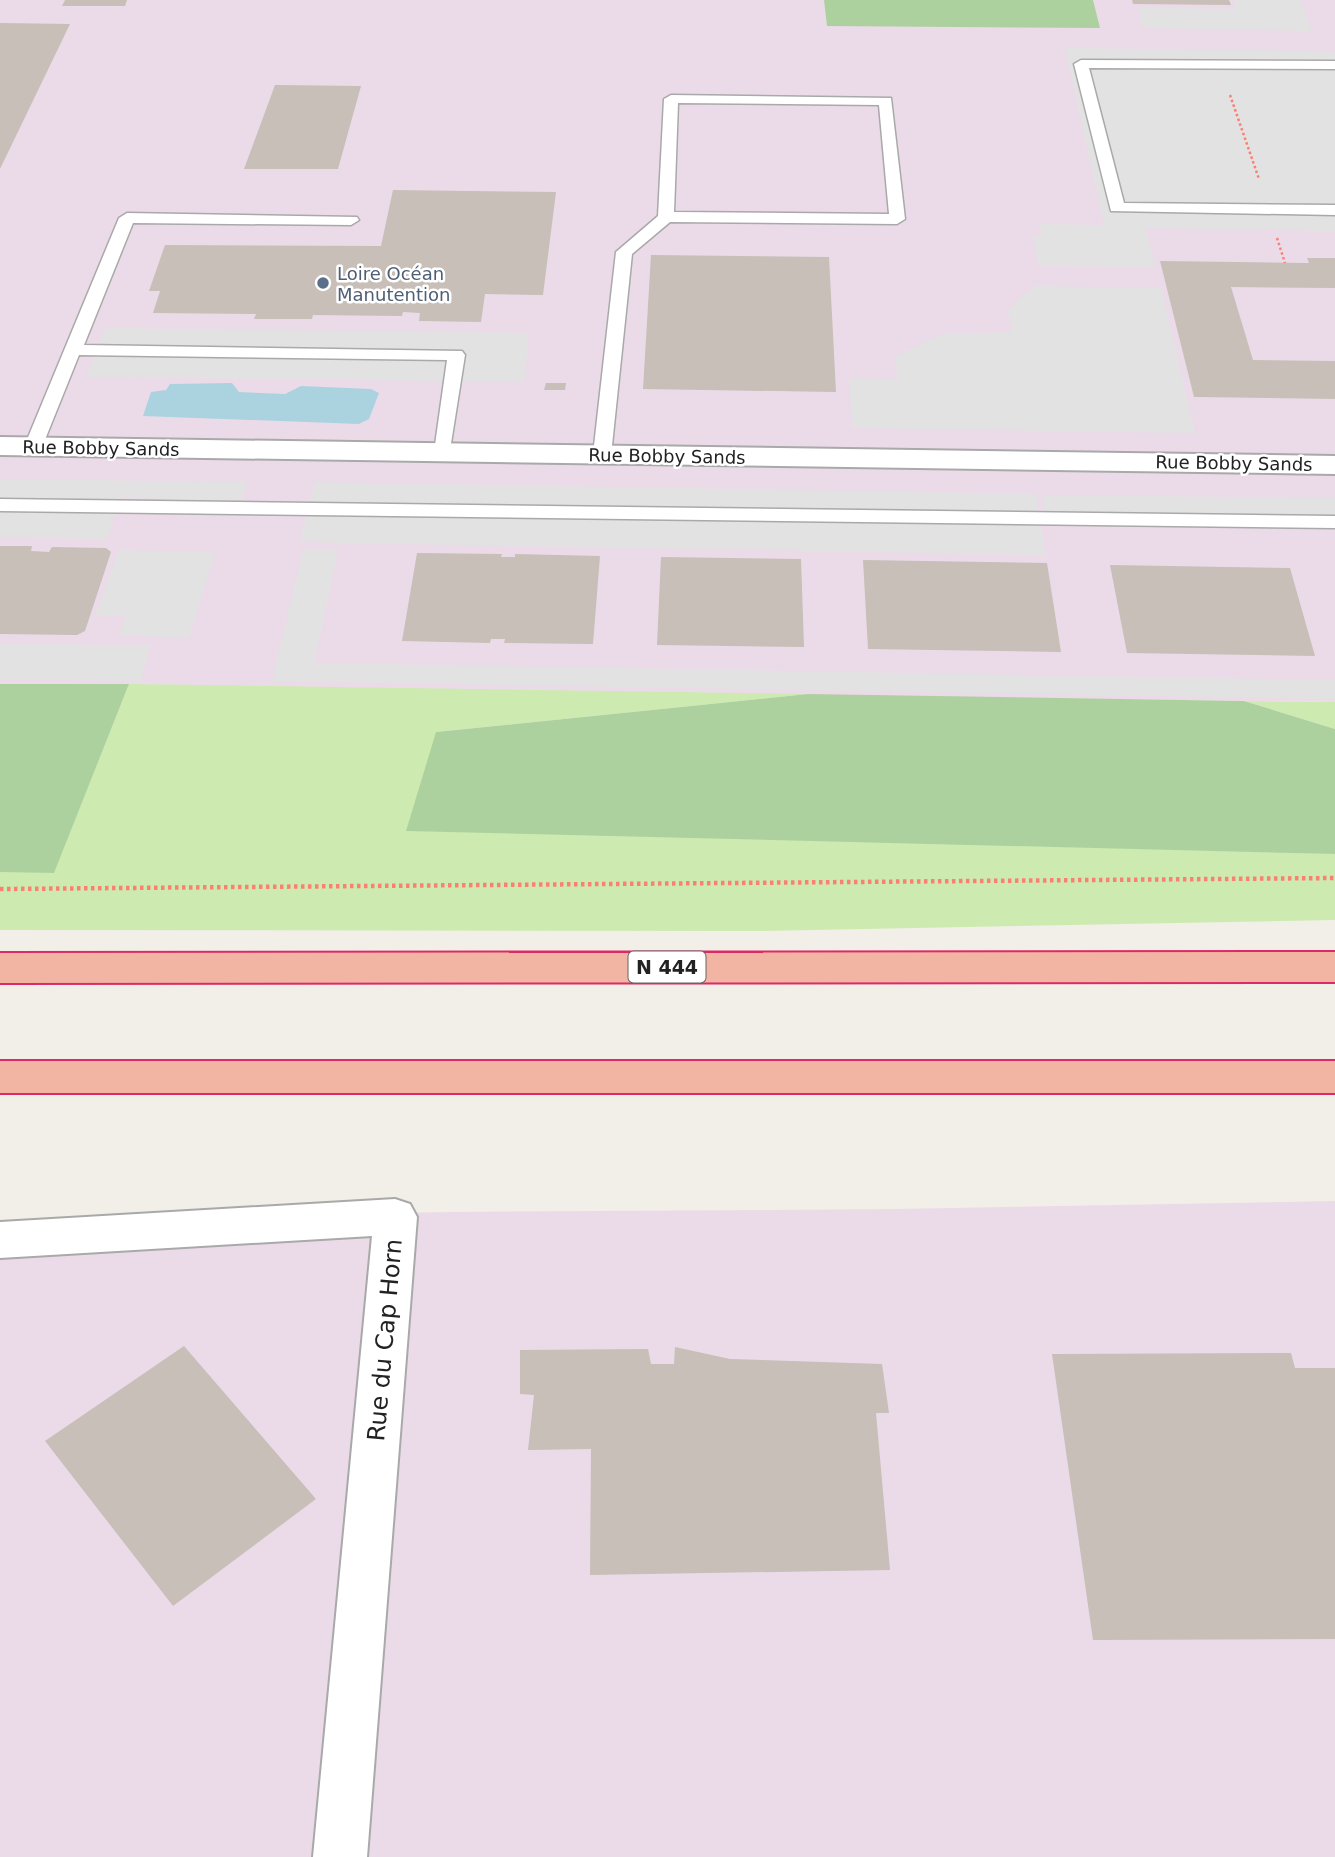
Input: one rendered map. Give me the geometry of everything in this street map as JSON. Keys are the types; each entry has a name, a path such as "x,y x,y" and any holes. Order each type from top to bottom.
{"highway":[{"name":"N 444","path":"0,968 1335,967"},
{"path":"0,1077 1335,1077"}],"street":[{"name":"Rue Bobby Sands","path":"0,446 1335,465"},
{"name":"Rue du Cap Horn","path":"0,1240 395,1217 340,1857"}],"lane":[{"path":"1335,65 1081,64 1117,208 1335,210"},
{"path":"602,455 624,252 666,217 897,219 886,101 671,99 666,217"},
{"path":"33,447 127,218 351,220"},
{"path":"73,350 456,355 443,452"},
{"path":"0,505 1335,522"}],"path":[{"path":"1220,64 1285,263"},
{"path":"0,889 537,886 1034,877 1335,878"}],"shaded area":[{"path":"0,0 1335,0 1335,702 0,684"},
{"path":"1233,0 1301,0 1312,31 1143,28 1138,7 1235,9"},
{"path":"1065,48 1335,51 1335,231 1146,228 1155,267 1039,266 1033,237 1042,236 1040,224 1104,225"},
{"path":"1034,286 1161,288 1195,433 852,428 849,378 897,379 896,356 942,334 1012,332 1008,309"},
{"path":"105,328 529,333 524,382 87,377"},
{"path":"0,479 247,482 242,500 121,498 107,539 0,537"},
{"path":"315,482 1036,494 1045,555 300,542"},
{"path":"1042,495 1335,498 1335,516 1045,512"},
{"path":"119,550 215,552 189,638 119,635 126,616 95,616"},
{"path":"303,550 338,550 314,663 1335,680 1335,699 272,681"},
{"path":"0,643 150,646 141,681 0,679"},
{"path":"1335,1201 1335,1857 0,1857 0,1220"}],"green space":[{"path":"824,0 1093,0 1100,28 827,26"},
{"path":"0,684 129,684 54,873 0,872"},
{"path":"129,684 808,694 436,732 1197,849 1335,854 1335,920 762,931 0,930 0,872 54,872"},
{"path":"808,694 1244,701 1335,729 1335,854 406,831 436,732"},
{"path":"1244,701 1335,702 1335,729"}],"water":[{"path":"232,383 239,392 285,394 301,386 371,389 379,393 369,419 359,424 143,416 151,392 166,390 170,384"}],"building":[{"path":"65,0 127,0 125,6 62,6"},
{"path":"1132,0 1229,0 1231,5 1133,4"},
{"path":"0,23 70,24 0,169"},
{"path":"275,85 361,86 338,169 244,169"},
{"path":"393,190 556,192 543,295 485,294 481,322 419,321 420,313 403,312 402,316 313,315 312,319 254,319 256,314 153,313 160,291 149,291 165,245 381,246"},
{"path":"651,255 829,257 836,392 643,389"},
{"path":"1307,258 1335,258 1335,288 1231,287 1253,360 1335,361 1335,399 1194,397 1160,261 1309,263"},
{"path":"546,383 566,383 565,390 544,390"},
{"path":"0,546 32,546 31,551 49,552 52,547 106,548 111,552 85,631 77,635 0,634"},
{"path":"417,553 502,554 501,557 515,557 515,554 600,556 593,644 504,643 505,639 491,639 490,643 402,641"},
{"path":"661,557 801,559 804,647 657,645"},
{"path":"863,560 1047,563 1061,652 868,649"},
{"path":"1110,565 1290,568 1315,656 1127,653"},
{"path":"184,1346 316,1499 173,1606 45,1441"},
{"path":"675,1347 730,1359 882,1364 889,1413 876,1413 890,1570 590,1575 591,1449 528,1450 534,1395 520,1394 520,1350 648,1349 651,1364 674,1364"},
{"path":"1291,1353 1295,1368 1335,1368 1335,1639 1093,1640 1052,1354"}],"place":[{"name":"Loire Océan Manutention","path":"323,283"}]}
